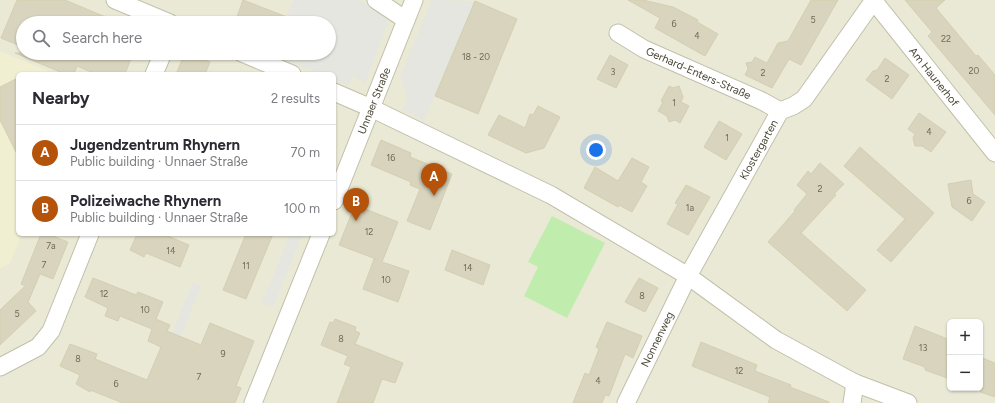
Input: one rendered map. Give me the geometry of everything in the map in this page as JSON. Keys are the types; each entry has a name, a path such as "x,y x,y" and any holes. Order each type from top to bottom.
{"street":[{"path":"115,0 153,16"},
{"path":"376,0 406,20"},
{"name":"Unnaer Straße","path":"336,196 414,0"},
{"name":"Klostergarten","path":"688,276 780,111 793,106 804,99 873,0"},
{"name":"Am Haunerhof","path":"873,0 995,153"},
{"name":"Gerhard-Enters-Straße","path":"618,33 644,49 762,101 780,111"},
{"path":"155,72 160,60"},
{"path":"259,60 287,72"},
{"path":"336,93 371,108 552,195 688,276 776,340 856,383 908,403"},
{"path":"0,367 38,347 51,331 89,236"},
{"path":"253,403 320,236"},
{"name":"Nonnenweg","path":"626,403 688,276"},
{"path":"852,403 856,383"}],"shaded area":[{"path":"0,0 995,0 995,403 0,403"},
{"path":"293,0 359,0 390,17 365,83 353,76 348,86 336,81 336,72 314,72 285,60 336,60 336,16 286,16"},
{"path":"432,0 475,1 424,121 402,110 407,100 400,76"},
{"path":"0,51 16,58 16,60 22,60 50,72 16,72 16,236 21,236 10,263 0,268"},
{"path":"289,236 302,236 273,307 262,303"},
{"path":"193,282 201,286 181,337 172,333"}],"green space":[{"path":"552,216 605,243 567,318 524,296 538,267 528,262"}],"building":[{"path":"17,0 65,0 103,16 16,16 16,44 1,38"},
{"path":"243,0 284,16 237,16"},
{"path":"628,0 643,0 673,7 698,20 697,22 718,34 705,56 655,28 660,18"},
{"path":"811,0 838,0 801,65 789,59 772,88 745,75 748,69 746,63 752,62 755,57 767,63 778,43 788,41"},
{"path":"905,0 945,0 936,8 976,56 978,55 995,75 995,115 928,36 932,32"},
{"path":"475,1 517,19 478,114 435,96"},
{"path":"610,55 628,65 616,88 597,79"},
{"path":"885,58 909,75 892,99 866,80 873,71 877,70"},
{"path":"32,60 130,60 126,72 91,72 77,66 75,72 60,72"},
{"path":"182,60 205,60 210,62 206,72 177,72"},
{"path":"16,79 16,152 0,120 0,87"},
{"path":"669,86 673,88 679,86 683,97 681,102 689,106 680,123 675,120 669,122 667,116 658,111 663,102 661,101"},
{"path":"538,106 560,117 544,148 526,153 488,135 499,115 525,128 530,114 533,115"},
{"path":"919,113 946,132 931,152 922,146 915,146 913,138 915,134 908,129"},
{"path":"719,121 742,134 726,160 704,147"},
{"path":"381,140 411,153 410,157 452,174 430,230 407,221 420,189 410,185 411,182 371,165"},
{"path":"860,147 934,213 891,262 877,250 905,219 844,166"},
{"path":"632,158 649,167 641,182 647,186 632,212 619,205 618,207 584,188 595,167 618,181"},
{"path":"820,163 844,184 834,194 836,195 801,233 866,290 847,311 768,242 795,211 794,210 807,194 797,185 808,171 811,174"},
{"path":"971,180 973,194 985,202 972,221 952,207 948,184"},
{"path":"686,185 710,197 688,235 667,224 678,204 675,203"},
{"path":"355,205 398,222 382,262 409,271 398,302 363,289 374,259 376,259 339,245"},
{"path":"40,236 56,236 55,237 68,242 53,279 40,274 28,302 36,311 0,345 0,310 25,286 21,284"},
{"path":"136,236 168,236 189,245 180,267 146,253 144,257 130,250"},
{"path":"245,236 272,236 246,299 223,290"},
{"path":"452,250 490,265 483,285 445,270"},
{"path":"93,278 136,295 138,292 163,302 156,319 170,325 167,331 201,345 210,323 254,341 236,386 241,388 235,403 123,403 90,390 90,392 76,384 80,375 60,366 70,344 97,354 95,359 147,380 161,347 148,341 152,329 120,316 118,321 105,316 108,308 85,297"},
{"path":"639,278 658,288 645,312 625,302"},
{"path":"335,319 356,327 355,331 360,333 355,344 403,363 395,383 382,379 373,403 337,403 351,367 344,364 348,356 321,345 330,322 333,323"},
{"path":"607,322 642,336 633,358 625,354 609,396 605,395 602,403 573,403 585,373 589,375 599,349 596,347"},
{"path":"915,326 947,339 947,378 925,370 925,367 903,359"},
{"path":"701,342 757,365 755,371 791,385 790,387 829,403 768,403 770,397 692,366"},
{"path":"983,358 995,363 995,397 980,392 983,391"}],"place":[{"name":"Jugendzentrum Rhynern","path":"434,196"},
{"name":"Polizeiwache Rhynern","path":"356,221"}]}
